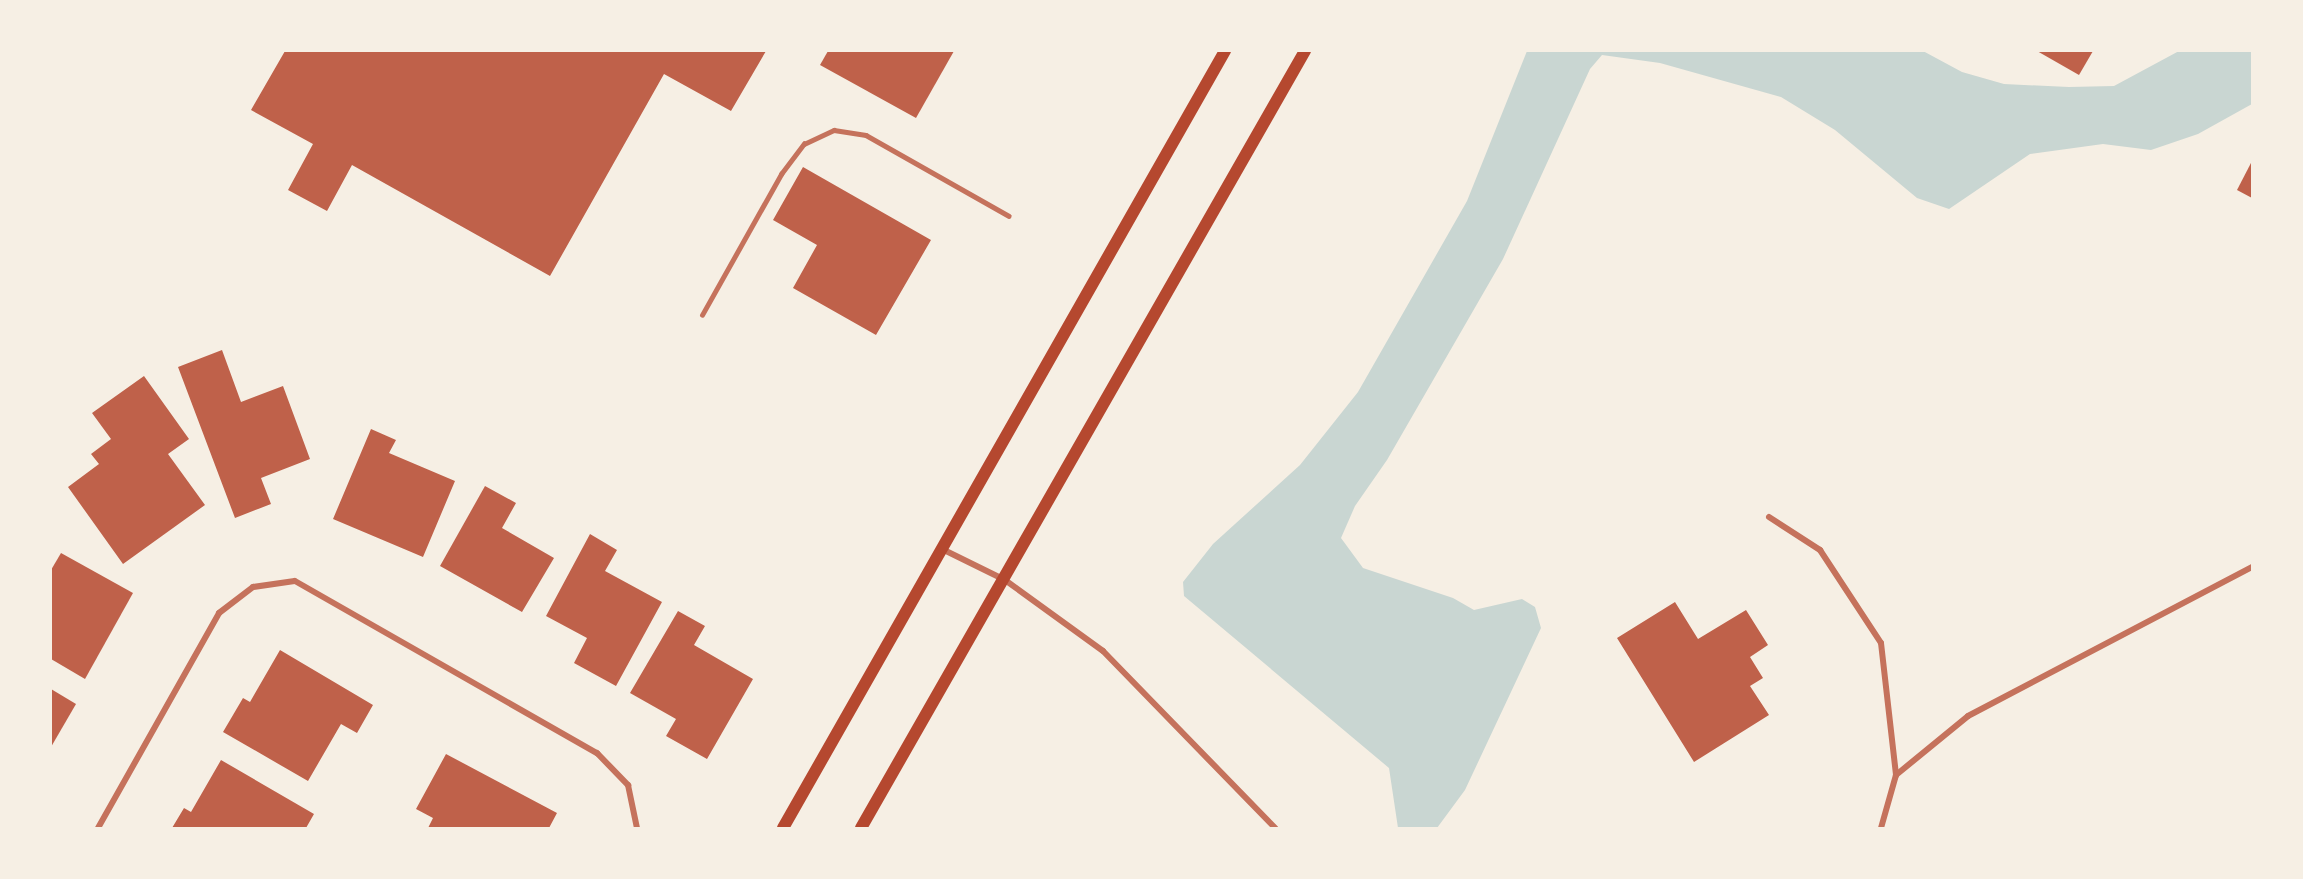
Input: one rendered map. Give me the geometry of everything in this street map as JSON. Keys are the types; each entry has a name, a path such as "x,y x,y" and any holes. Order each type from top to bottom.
{"main road":[{"path":"783,828 944,550 1225,51"},
{"path":"861,828 1005,580 1305,51"}],"street":[{"path":"1769,517 1820,550 1881,643 1896,775 1881,828"},
{"path":"944,550 1005,580 1103,651 1275,828"},
{"path":"1896,775 1968,716 2252,567"},
{"path":"98,828 219,613 253,587 295,581 597,753 628,785 638,828"}],"lane":[{"path":"702,315 781,174 804,144 834,130 866,135 1009,216"}],"shaded area":[{"path":"1527,51 1923,51 1962,72 2004,84 2069,87 2114,86 2179,51 2252,51 2252,104 2198,134 2151,150 2103,144 2030,154 1949,209 1917,198 1835,130 1781,97 1660,63 1602,55 1590,69 1503,259 1387,460 1355,506 1341,538 1363,568 1453,598 1474,610 1522,599 1535,607 1541,628 1465,790 1437,828 1398,828 1389,768 1184,596 1183,582 1213,544 1300,465 1358,392 1467,201"}],"building":[{"path":"285,51 766,51 731,111 664,74 550,276 352,165 327,211 288,190 313,144 251,110"},
{"path":"828,51 954,51 916,118 820,65"},
{"path":"2037,51 2093,51 2079,75"},
{"path":"2252,161 2252,198 2237,190"},
{"path":"803,167 931,240 876,335 793,288 817,245 773,220"},
{"path":"222,350 241,402 283,386 310,459 261,478 271,504 235,518 178,367"},
{"path":"144,376 189,439 168,454 205,505 123,564 68,487 99,464 91,454 111,439 92,413"},
{"path":"371,429 396,440 389,453 455,481 423,557 333,519"},
{"path":"485,486 516,503 502,528 554,558 522,612 440,566"},
{"path":"590,534 617,550 605,571 662,602 616,686 574,663 587,638 546,616"},
{"path":"61,553 133,593 85,679 51,659 51,570"},
{"path":"1675,602 1698,639 1746,610 1768,645 1750,657 1763,678 1750,686 1769,715 1694,762 1617,638"},
{"path":"678,611 705,626 694,645 753,679 707,759 666,736 676,719 630,693"},
{"path":"280,650 373,705 357,733 341,724 308,781 223,732 243,698 250,702"},
{"path":"51,689 76,704 51,747"},
{"path":"446,754 557,813 549,828 428,828 433,818 416,809"},
{"path":"221,760 314,814 306,828 172,828 184,808 191,812"}]}
